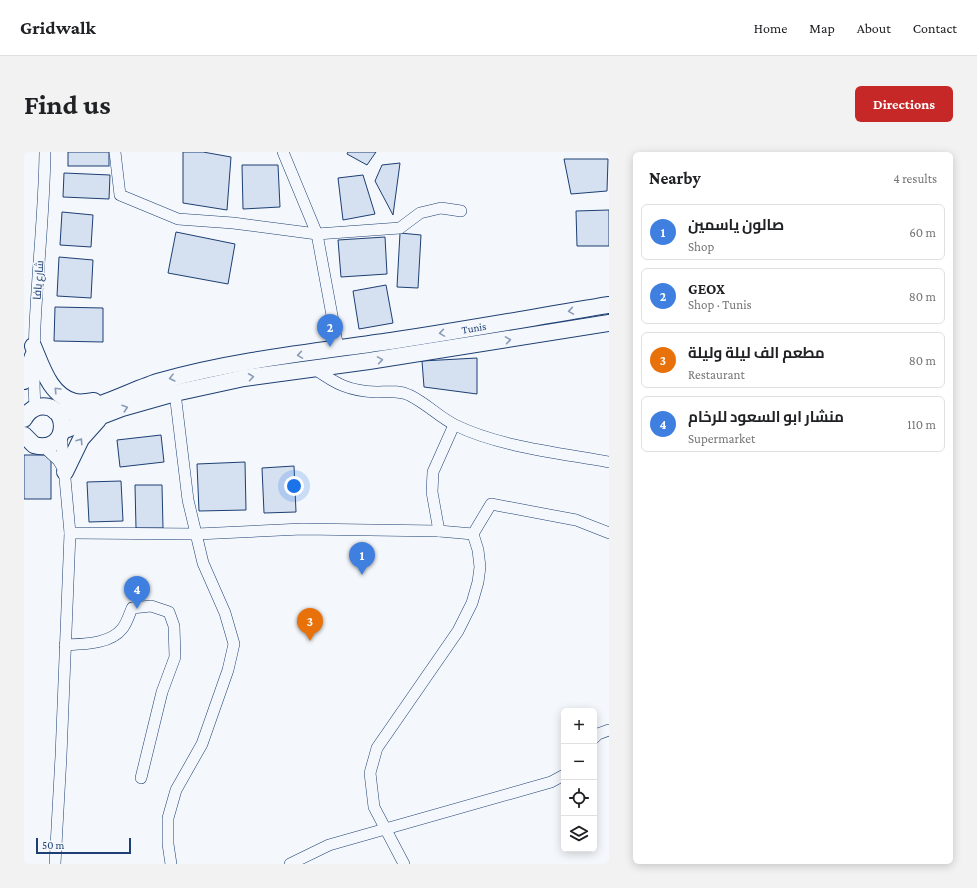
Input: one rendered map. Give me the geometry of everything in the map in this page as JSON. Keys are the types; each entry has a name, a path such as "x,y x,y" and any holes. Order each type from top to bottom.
{"main road":[{"name":"Tunis","path":"104,409 144,385 176,377 240,364 609,305"},
{"path":"27,416 42,407 70,413 82,410 104,409 244,378 609,323"},
{"path":"24,381 33,351"},
{"path":"33,351 54,390 64,398 104,409"},
{"path":"31,442 52,444 61,433 104,409"},
{"path":"65,472 81,439 104,409"},
{"path":"55,411 62,423 61,433"}],"street":[{"name":"شارع يافا","path":"27,416 44,190 45,152"},
{"path":"115,152 120,195 178,219 233,223 317,234 400,228 420,213 441,208 461,211"},
{"path":"283,152 317,234 338,348"},
{"path":"315,368 340,386 350,389 408,394 454,424 481,435 527,447 609,462"},
{"path":"171,864 168,844 168,818 176,790 202,744 228,670 234,644 225,613 203,563 188,500 175,393"},
{"path":"439,531 432,492 433,472 454,424"},
{"path":"55,864 70,533 61,433"},
{"path":"31,442 58,460 65,472"},
{"path":"404,864 374,807 370,773 377,748 458,631 472,603 478,582 480,567 478,550 473,534 491,504 576,520 609,533"},
{"path":"70,533 197,534 302,529 439,531 473,534"},
{"path":"65,645 87,644 113,637 123,628 132,608 151,606 168,612 174,626 175,658 162,692 141,778"},
{"path":"597,735 609,730"},
{"path":"290,864 329,845 551,782 561,777"}],"building":[{"path":"68,152 109,152 109,166 68,166"},
{"path":"183,152 203,152 231,157 227,210 183,203"},
{"path":"348,152 376,152 367,165 347,154"},
{"path":"564,159 608,159 607,191 571,194"},
{"path":"400,163 393,215 375,181 382,165"},
{"path":"242,165 278,165 280,207 243,209"},
{"path":"64,173 110,175 109,199 63,197"},
{"path":"363,175 375,214 343,220 338,178"},
{"path":"609,210 609,246 577,246 576,211"},
{"path":"62,212 93,215 91,247 60,245"},
{"path":"176,232 235,244 228,284 168,273"},
{"path":"400,233 421,235 418,288 397,287"},
{"path":"385,237 387,274 341,277 338,240"},
{"path":"59,257 93,260 91,298 57,296"},
{"path":"386,285 393,323 359,329 353,291"},
{"path":"55,307 103,308 103,342 54,341"},
{"path":"477,358 477,394 424,387 422,361"},
{"path":"161,435 164,462 120,467 117,440"},
{"path":"24,455 51,455 51,499 24,499"},
{"path":"245,462 246,510 199,511 197,464"},
{"path":"294,466 296,512 264,513 262,468"},
{"path":"121,481 123,521 89,522 87,482"},
{"path":"135,485 162,485 163,528 136,528"}],"place":[{"name":"GEOX","path":"330,347"},
{"name":"صالون ياسمين","path":"362,575"},
{"name":"منشار ابو السعود للرخام","path":"137,609"},
{"name":"مطعم الف ليلة وليلة","path":"310,641"}]}
